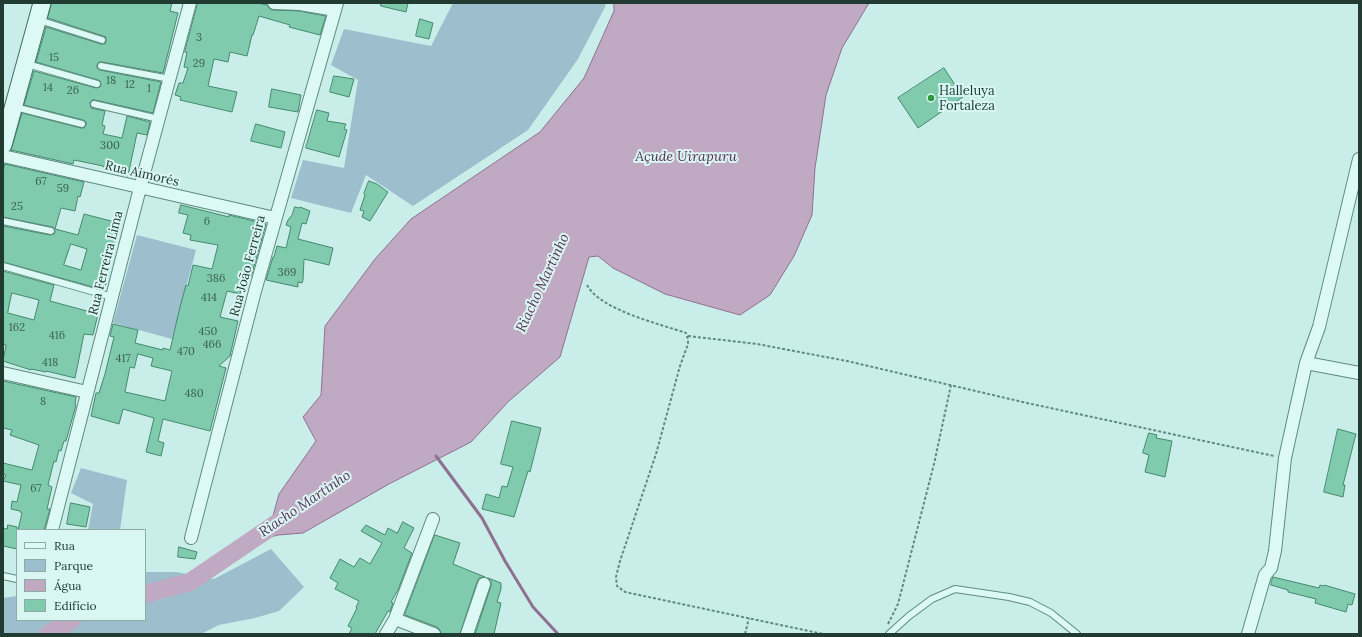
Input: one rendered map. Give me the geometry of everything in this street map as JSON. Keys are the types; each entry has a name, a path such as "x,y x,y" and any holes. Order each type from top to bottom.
{"main road":[{"path":"4,141 42,3"}],"street":[{"name":"Rua Ferreira Lima","path":"52,529 140,188 190,3"},
{"path":"274,3 336,7"},
{"name":"Rua João Ferreira","path":"191,538 275,218 336,7"},
{"name":"Rua Aimorés","path":"3,156 275,218"},
{"path":"1248,634 1265,575 1271,568 1275,551 1285,458 1306,364 1319,327 1359,159"},
{"path":"1306,364 1359,373"},
{"path":"3,372 87,392"},
{"path":"386,634 395,620 433,519"},
{"path":"467,634 484,584"},
{"path":"395,620 434,634"}],"lane":[{"path":"38,20 102,40"},
{"path":"25,63 96,84"},
{"path":"101,66 170,79"},
{"path":"94,104 159,119"},
{"path":"13,107 82,124"},
{"path":"3,221 51,232"},
{"path":"3,266 112,297"},
{"path":"3,576 16,579"},
{"path":"888,631 932,599 955,589 1009,597 1030,602 1051,613 1077,634"}],"path":[{"path":"587,285 593,294 613,306 627,313 686,333 688,336 757,344 847,361 1027,403 1285,458"},
{"path":"688,336 688,344 680,366 656,454 620,561 616,577 617,585 625,592 823,634"},
{"path":"888,631 898,604 934,464 952,385"},
{"path":"745,634 749,618"}],"green space":[{"path":"453,3 606,3 578,59 528,130 413,206 366,175 351,213 291,198 303,160 344,168 358,80 331,65 344,29 431,46"},
{"path":"137,235 196,250 172,339 113,323"},
{"path":"81,468 127,480 120,529 88,529 93,504 71,493"},
{"path":"271,549 304,587 279,611 255,618 219,625 201,634 3,634 3,598 16,596 16,621 146,621 146,572 176,572 214,579"}],"water":[{"name":"Açude Uirapuru","path":"614,3 869,3 842,48 826,95 815,168 812,215 794,256 770,295 740,315 665,294 613,268 598,256 589,257 560,357 509,401 471,442 389,484 303,533 278,535 255,541 273,516 279,494 316,441 303,417 321,395 325,326 375,259 411,219 540,132 584,78 614,11"}],"building":[{"path":"52,3 172,3 170,11 178,13 163,73 102,62 99,62 97,65 97,68 100,70 161,82 153,113 95,100 92,100 90,103 91,108 105,111 102,125 105,126 103,134 122,138 127,116 150,122 147,135 137,133 128,176 120,174 120,171 103,166 74,160 73,164 11,150 22,113 81,128 84,128 86,125 86,122 83,120 24,105 34,71 96,88 100,87 101,85 100,81 98,80 36,62 46,27 101,44 105,44 106,41 106,37 48,18"},
{"path":"198,3 258,3 267,5 273,10 299,11 326,16 320,35 289,27 290,25 259,16 252,35 247,56 230,52 228,62 214,59 208,86 237,92 232,112 180,100 181,97 175,95 179,83 183,83 188,68 184,67 187,52 185,52"},
{"path":"381,3 408,3 406,12 381,6"},
{"path":"420,19 433,23 429,39 416,36"},
{"name":"Halleluya Fortaleza","path":"944,68 963,97 918,128 898,98"},
{"path":"334,76 354,79 349,97 330,92"},
{"path":"272,89 301,95 298,112 269,107"},
{"path":"317,110 329,113 327,121 346,124 344,129 347,130 339,157 306,148"},
{"path":"256,124 285,132 281,148 251,141"},
{"path":"5,164 84,182 80,197 78,196 75,211 61,208 55,229 78,235 84,214 115,222 112,233 117,234 114,245 112,244 105,268 110,268 104,290 3,262 3,226 50,235 54,234 55,232 54,228 52,227 3,217 3,173","holes":["71,244 87,249 81,270 64,265"]},
{"path":"369,181 377,184 388,192 370,221 362,217 364,211 360,210"},
{"path":"181,205 229,217 229,215 266,224 251,277 244,275 240,294 227,291 220,317 238,321 230,356 219,366 226,368 210,431 163,419 158,441 164,443 161,456 146,452 154,418 123,409 119,424 91,416 96,393 99,393 105,374 114,337 110,336 113,324 138,330 135,343 163,350 163,348 170,350 180,307 186,285 188,286 193,265 212,269 218,245 190,240 191,235 183,233 188,215 179,213","holes":["138,354 153,358 151,366 172,371 165,401 125,392 130,367 134,368"]},
{"path":"295,207 300,207 310,211 306,224 302,223 298,239 333,248 329,265 304,259 303,280 302,283 298,282 298,287 266,280 277,246 286,248 291,227 286,225"},
{"path":"3,271 54,285 50,301 98,314 93,335 84,334 75,378 46,371 31,370 3,361 6,345 3,344","holes":["12,293 39,300 34,320 8,313"]},
{"path":"3,381 76,397 76,405 66,441 64,441 61,451 59,450 56,462 54,461 48,485 52,487 47,509 50,509 44,529 18,529 22,513 11,509 12,501 17,502 21,485 3,481 6,475 3,474 3,463 32,470 39,445 10,435 12,430 3,428"},
{"path":"512,421 541,428 530,472 528,471 514,517 482,509 486,494 499,498 502,486 507,487 513,467 501,464"},
{"path":"1338,429 1356,434 1343,485 1345,485 1343,497 1324,492"},
{"path":"1149,433 1157,435 1156,438 1172,441 1165,477 1145,472 1149,455 1143,453"},
{"path":"71,503 90,507 86,527 67,524"},
{"path":"403,522 414,528 404,548 412,553 398,590 391,602 393,603 390,612 388,611 375,634 349,634 352,628 348,626 359,601 335,589 338,583 330,578 340,559 354,567 360,558 370,564 382,543 361,531 366,525 385,535 388,528 397,533"},
{"path":"8,525 17,527 16,549 3,546 3,528 7,529"},
{"path":"435,535 460,543 453,564 485,577 479,578 477,582 460,634 441,634 437,627 405,615"},
{"path":"179,547 197,552 195,559 178,557"},
{"path":"1273,577 1319,588 1320,585 1324,585 1355,594 1352,605 1348,604 1346,612 1315,603 1316,599 1288,592 1288,590 1271,585"},
{"path":"488,578 501,583 501,589 497,602 501,603 494,634 475,634 491,586 491,582"}],"waterway":[{"path":"436,456 482,518 505,561 533,607 558,634"},
{"name":"Riacho Martinho","path":"146,594 190,582 280,521"},
{"name":"Riacho Martinho","path":"48,634 70,621"}],"place":[{"name":"Halleluya Fortaleza","path":"931,98"}]}
